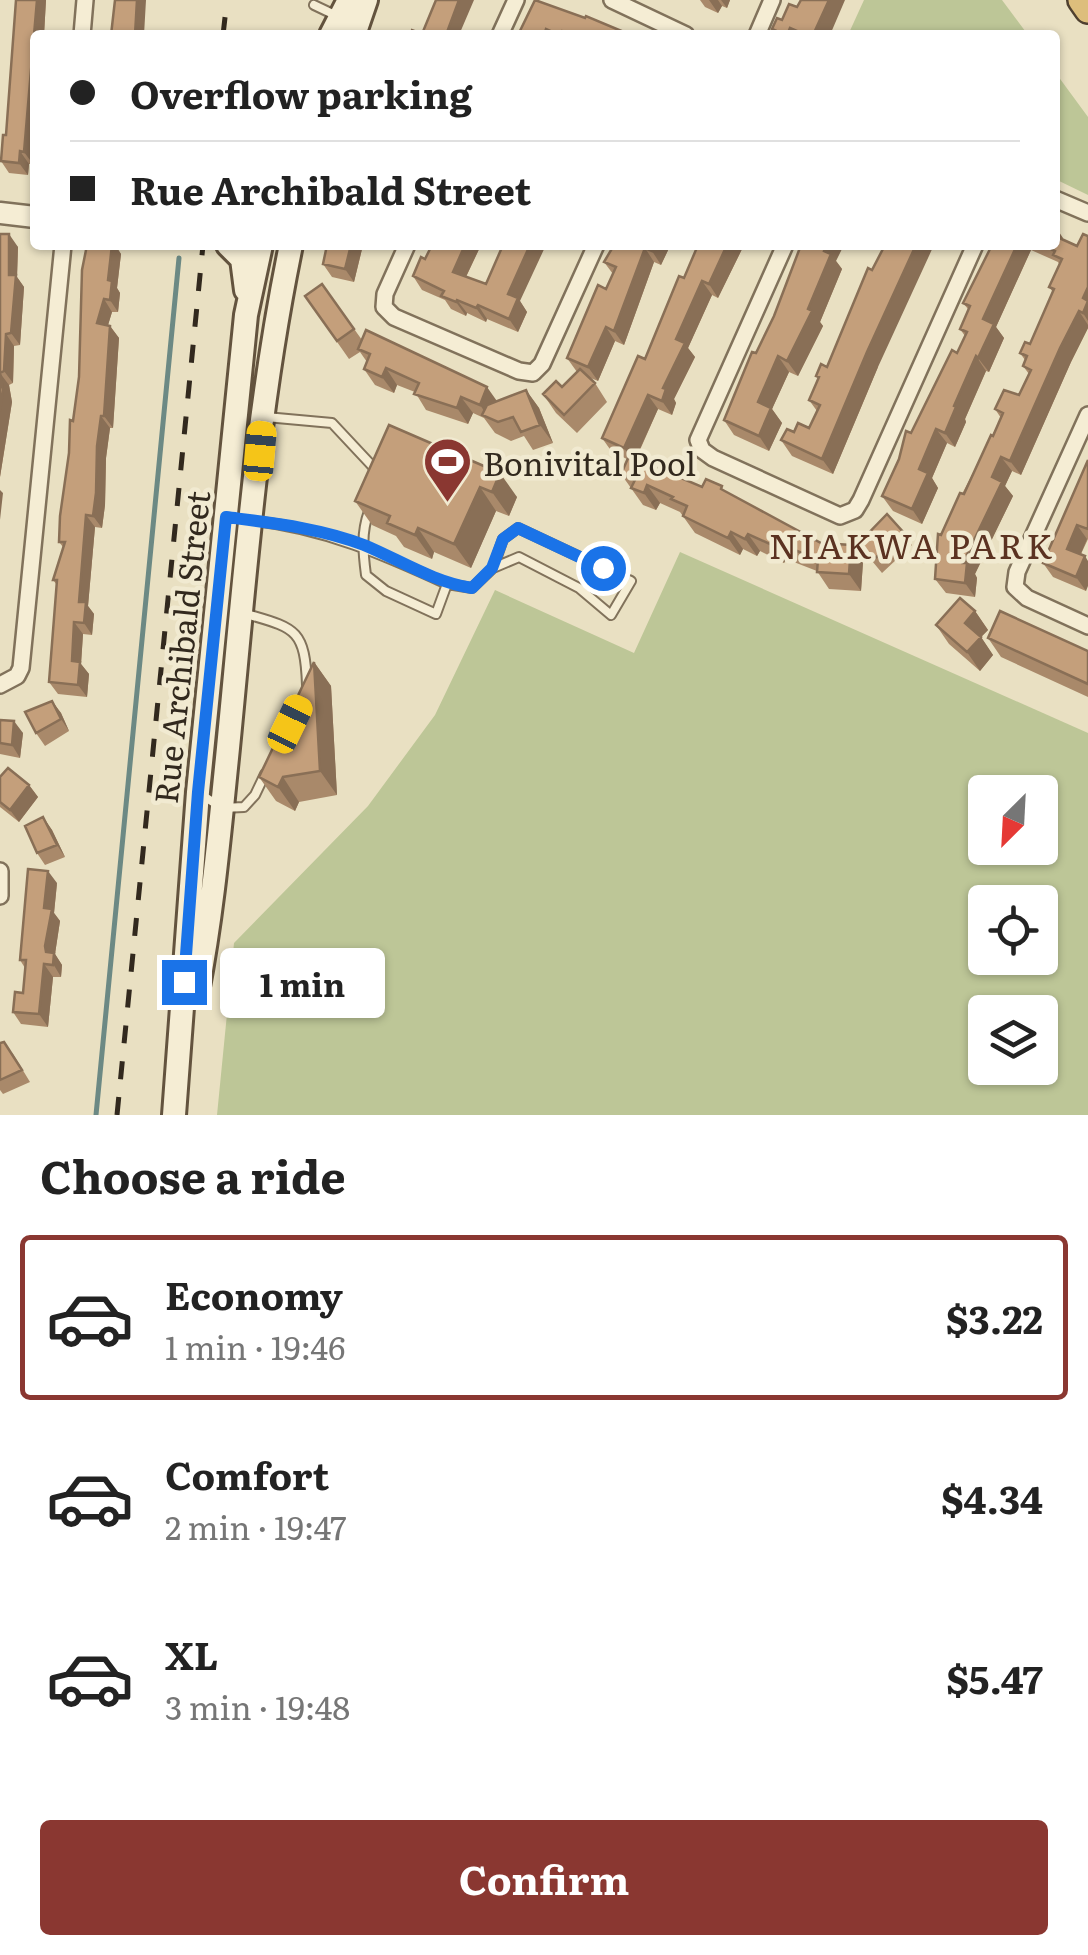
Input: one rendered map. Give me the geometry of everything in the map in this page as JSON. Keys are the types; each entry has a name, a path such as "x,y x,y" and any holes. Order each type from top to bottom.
{"highway":[{"path":"1081,0 1088,10"}],"main road":[{"path":"344,22 366,0"},
{"path":"234,250 245,269 246,315"},
{"name":"Rue Archibald Street","path":"174,1115 198,792 246,315 261,250"},
{"name":"Rue Archibald Street","path":"179,1058 198,989 222,808 274,324 290,250"}],"street":[{"path":"83,30 86,0"},
{"path":"502,30 516,0"},
{"path":"612,0 675,30"},
{"path":"759,30 772,0"},
{"path":"1060,200 1088,213"},
{"path":"0,213 30,216"},
{"path":"0,685 17,676 22,668 63,250"},
{"path":"405,250 384,306 394,317 519,371 533,373 542,364 594,250"},
{"path":"784,250 698,440 702,450 713,458 840,516 855,510 861,500 973,250"},
{"path":"1088,416 1016,572 1015,587 1027,598 1088,626"},
{"path":"0,871 0,896"}],"lane":[{"path":"314,6 344,22"},
{"path":"263,417 332,423 375,464 380,484"},
{"path":"375,497 364,524 366,575 386,592 436,614 447,584"},
{"path":"226,517 316,531 362,545 447,584 472,588 492,568 519,557 579,588 611,615 631,581 518,528 503,539 492,568"},
{"path":"242,613 283,624 297,636 306,653 307,688"},
{"path":"198,792 222,808 244,806 255,795 272,759"}],"green space":[{"path":"864,0 1002,0 1024,30 850,30"},
{"path":"1060,79 1088,117 1088,195 1060,181"},
{"path":"680,552 1088,733 1088,1115 217,1115 234,943 368,806 435,715 495,590 634,653"}],"building":[{"path":"16,0 37,0 34,30 30,30 24,152 20,151 19,163 1,161"},
{"path":"115,0 137,0 135,30 112,30"},
{"path":"436,0 459,0 448,30 424,30"},
{"path":"535,0 619,30 546,29 520,30"},
{"path":"801,0 829,0 815,30 772,29 777,18 782,20 789,4 797,7"},
{"path":"0,234 9,234 9,275 16,275 11,333 6,334 4,371 0,373"},
{"path":"1083,234 1088,236 1088,287 1083,298 1088,301 1083,313 1079,311 1060,348 1010,461 1001,457 992,477 1002,482 963,563 967,563 965,583 935,579 938,534 941,535 993,436 1003,413 995,409 1004,390 1019,395 1031,370 1023,366 1027,356 1020,353 1025,342 1030,344 1054,289 1049,287 1062,259 1053,255 1053,250 1060,250 1060,238 1077,246"},
{"path":"86,250 111,250 110,300 104,299 97,323 110,326 96,493 93,516 86,515 79,602 86,602 84,623 74,622 72,661 80,662 78,685 49,682 57,580 53,580 65,542 59,542 60,516 70,420 73,421 79,377"},
{"path":"326,250 350,250 345,269 323,264"},
{"path":"430,250 463,250 453,272 486,284 501,250 528,250 508,294 518,298 509,319 478,305 476,308 441,296 444,291 413,276 421,257 425,259"},
{"path":"611,250 644,250 614,331 606,327 588,367 567,358 598,285 606,289 616,267 604,262"},
{"path":"696,250 725,250 709,284 702,281 676,339 685,343 663,388 666,389 662,401 648,395 624,448 602,438 638,356 645,359 679,276 684,278"},
{"path":"799,250 824,250 831,254 808,309 812,311 787,361 778,356 758,402 771,408 759,436 724,420 752,352 756,353"},
{"path":"882,250 914,250 822,459 781,440 787,429 794,432 798,423 809,428 820,405 809,400 819,377 816,376 821,364 827,367 868,268 872,270"},
{"path":"990,250 1015,250 983,319 994,324 976,356 945,433 936,429 919,469 928,473 912,509 882,496 899,459 906,431 911,433 952,350 957,353 967,332 960,329 970,306 963,303"},
{"path":"322,284 354,329 337,341 305,296"},
{"path":"366,330 487,387 480,405 461,397 457,408 414,394 419,383 386,368 382,377 364,369 370,354 358,349"},
{"path":"580,369 595,383 564,415 543,394 556,381 562,387"},
{"path":"526,390 540,425 521,432 513,417 498,422 482,415 487,405"},
{"name":"Bonivital Pool","path":"389,425 500,473 492,492 480,487 454,544 418,528 415,535 387,523 390,516 355,501"},
{"path":"629,456 702,487 706,479 722,486 721,489 821,543 851,545 849,574 817,572 818,559 748,534 745,539 731,532 728,538 683,516 687,506 673,497 647,485 644,493 631,488 635,480 621,474"},
{"path":"1088,460 1088,529 1077,525 1067,549 1085,556 1076,577 1043,563"},
{"path":"887,514 904,533 873,560 858,544"},
{"path":"960,598 975,611 965,623 981,637 967,652 936,625"},
{"path":"1000,611 1088,651 1088,684 988,638"},
{"path":"314,662 320,771 283,777 278,787 259,777"},
{"path":"52,701 61,719 36,733 25,712"},
{"path":"0,720 14,721 12,745 0,743"},
{"path":"8,768 29,785 10,810 0,802 0,777"},
{"path":"43,817 57,845 37,853 25,826"},
{"path":"28,869 48,871 44,908 52,909 45,946 46,952 54,953 53,965 44,964 39,1014 13,1012 15,992 23,993 26,960 20,960"},
{"path":"4,1042 22,1070 0,1080 0,1043"}],"waterway":[{"path":"96,1115 179,258"}],"railway":[{"path":"224,30 227,0"},
{"path":"117,1115 203,250"}],"place":[{"name":"Bonivital Pool","path":"448,504"}],"district":[{"name":"NIAKWA PARK","path":"912,544"}],"route":[{"path":"184,982 198,792 226,517 316,531 362,545 447,584 472,588 492,568 503,539 518,528 603,568"}]}
